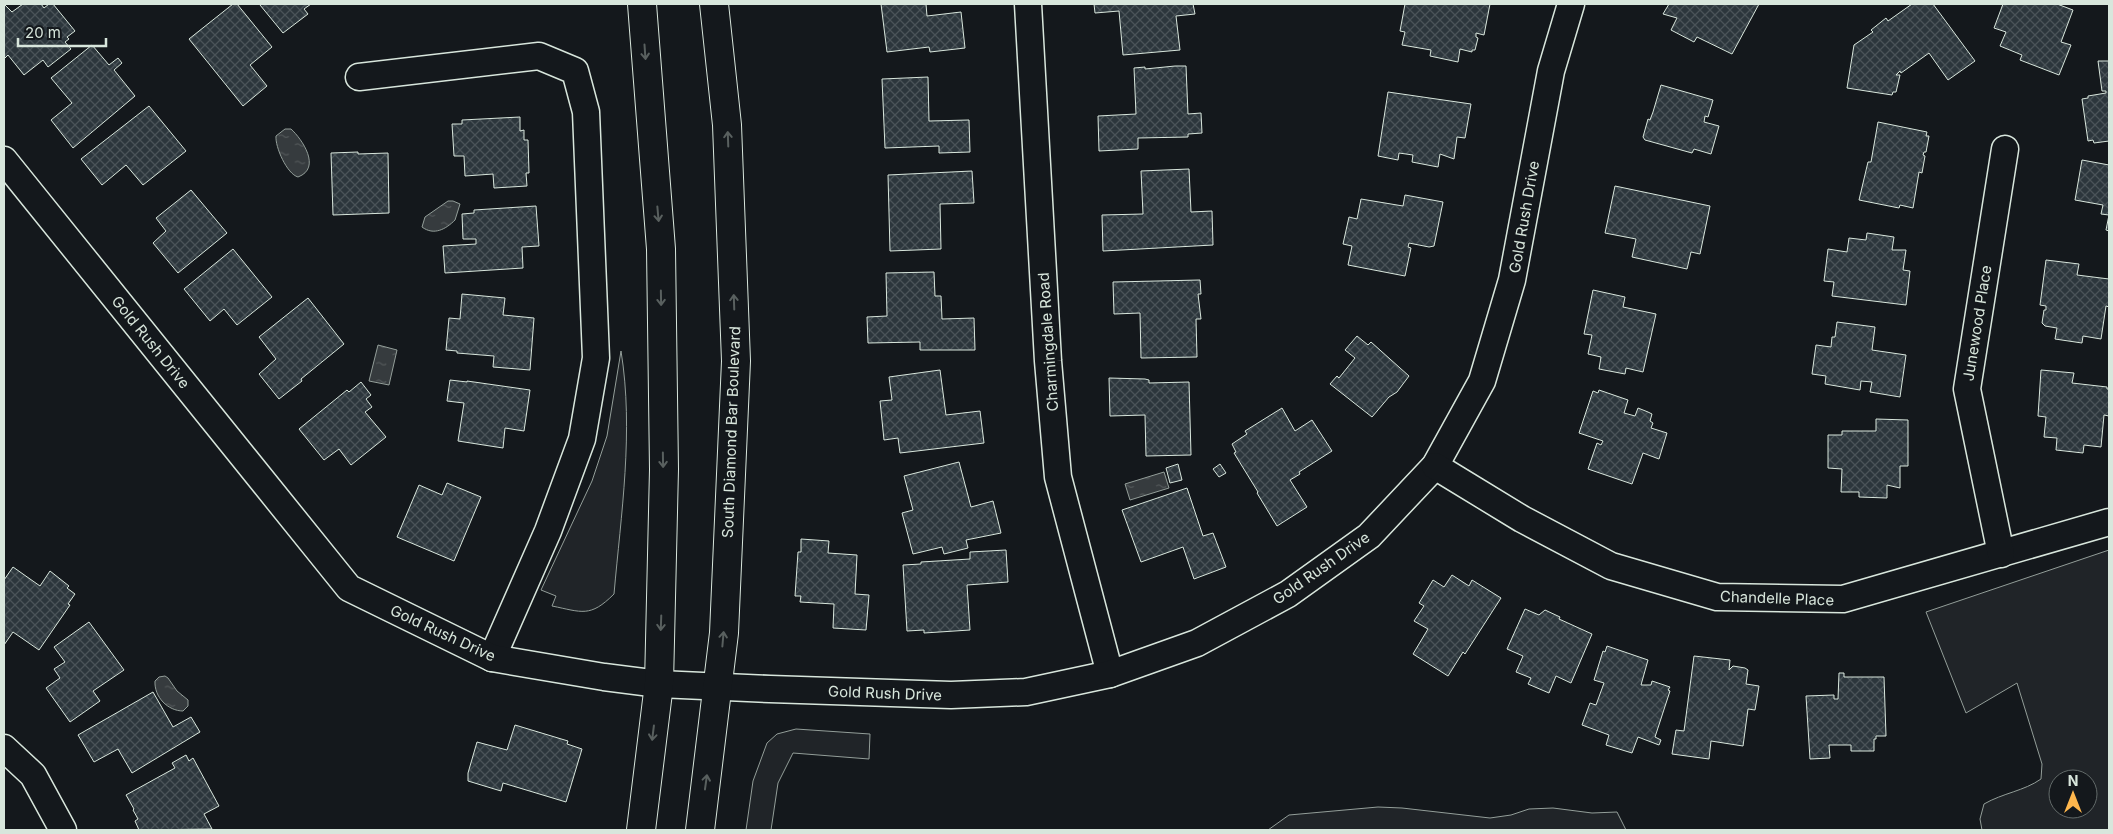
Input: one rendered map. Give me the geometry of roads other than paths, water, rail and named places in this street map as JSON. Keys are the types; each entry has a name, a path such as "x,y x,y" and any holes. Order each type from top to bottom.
{"main road":[{"path":"641,830 659,684 664,469 661,249 642,4"},
{"name":"South Diamond Bar Boulevard","path":"700,830 724,633 736,361 727,125 714,4"}],"street":[{"name":"Charmingdale Road","path":"1028,4 1048,361 1058,477 1110,674"},
{"name":"Gold Rush Drive","path":"4,160 350,588 492,658 604,677 659,684 718,688 951,695 1026,692 1110,674 1197,643 1288,594 1369,536 1435,466 1482,380 1512,280 1550,71 1571,4"},
{"path":"359,78 539,56 575,71 586,112 596,358 582,439 548,531 492,658"},
{"name":"Junewood Place","path":"2001,554 1967,389 2004,149"},
{"name":"Chandelle Place","path":"1435,466 1522,519 1611,566 1717,597 1843,599 2109,522"},
{"path":"4,748 33,775 63,830"}],"water":[{"path":"285,129 291,129 300,139 308,153 309,167 305,173 298,177 286,166 277,147 276,136"},
{"path":"448,201 460,204 455,220 440,230 431,231 422,227 425,217"},
{"path":"378,345 397,350 389,385 369,381"},
{"path":"1164,472 1169,488 1130,500 1125,484"},
{"path":"165,676 177,691 188,700 188,706 183,711 172,709 159,698 155,681 159,677"}]}
